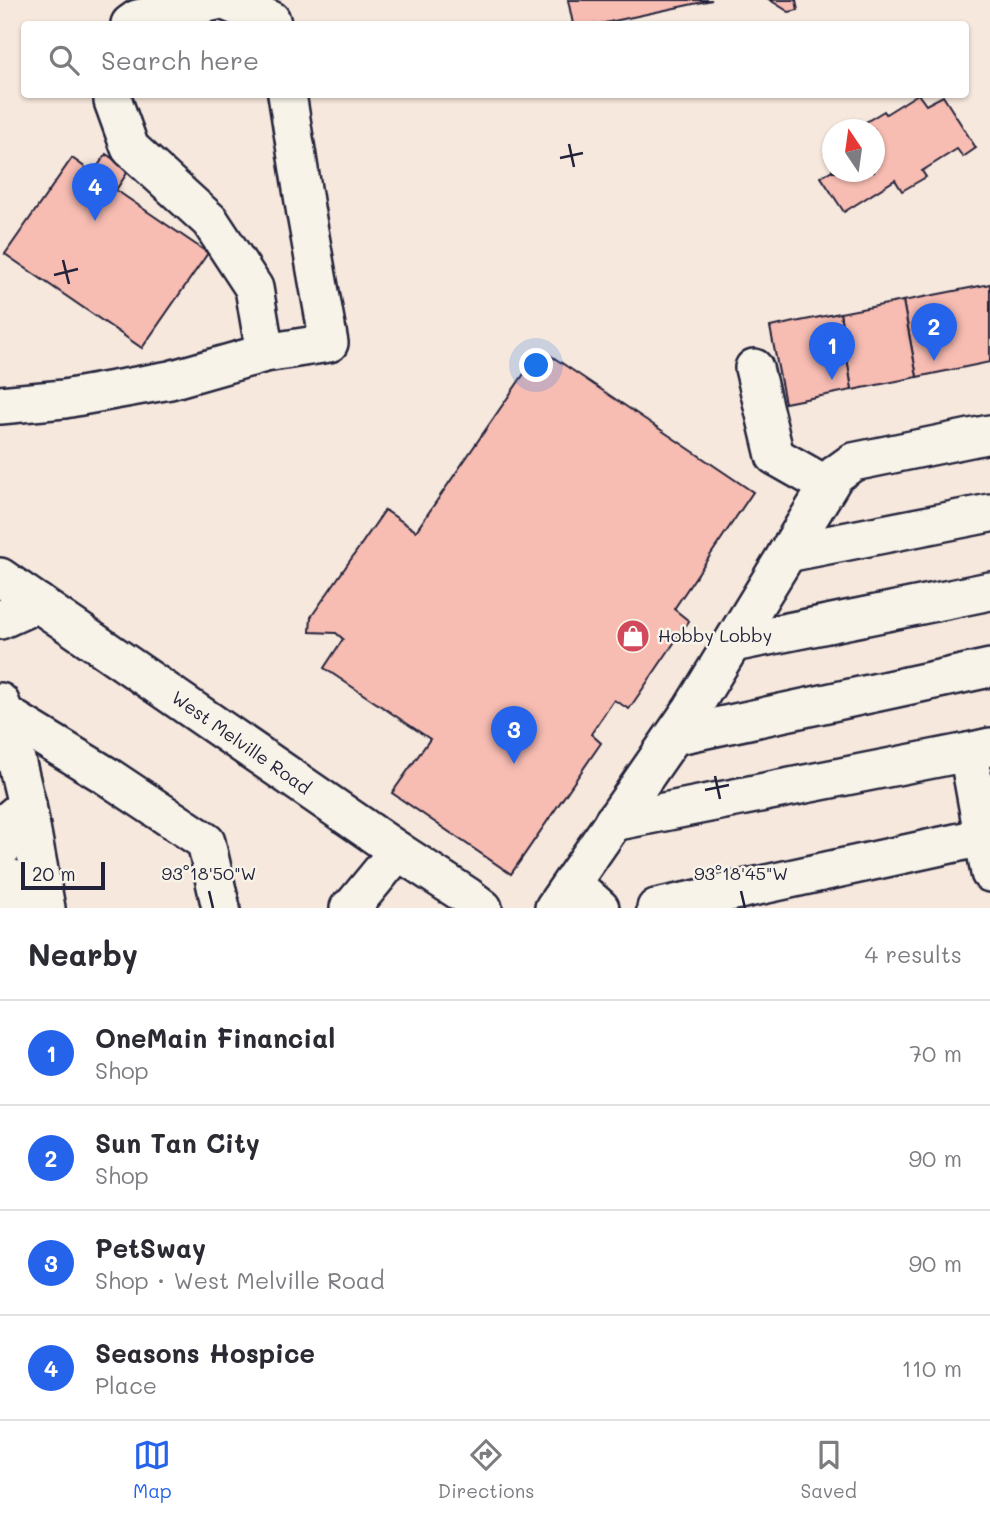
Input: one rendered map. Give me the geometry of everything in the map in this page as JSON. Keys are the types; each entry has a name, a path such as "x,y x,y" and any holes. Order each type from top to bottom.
{"street":[{"path":"134,21 221,0 271,21"},
{"path":"113,98 130,148 210,221 254,288 265,353"},
{"path":"0,405 64,399 170,380 265,353 329,343 289,98"},
{"path":"754,368 775,456 828,486"},
{"path":"600,908 563,895 674,736 835,475 853,462 990,434"},
{"path":"787,553 990,513"},
{"name":"West Melville Road","path":"0,577 483,908"},
{"path":"733,643 990,591"},
{"path":"0,620 38,603"},
{"path":"674,736 990,668"},
{"path":"3,708 27,805 46,908"},
{"path":"3,708 206,842 221,908"},
{"path":"614,822 979,750 983,837 990,873"},
{"path":"13,877 3,825 27,805"},
{"path":"656,908 983,837"},
{"path":"360,905 398,851"}],"building":[{"path":"568,0 712,0 614,21 572,21"},
{"path":"770,0 796,0 798,10 789,12"},
{"path":"912,98 921,98 926,105 944,98 976,148 963,157 957,149 922,171 926,177 902,191 895,180 844,212 824,182 885,182 885,119 871,119 884,111 886,114"},
{"path":"106,154 129,170 116,190 208,253 142,348 5,254 72,158 93,173"},
{"path":"990,284 990,362 917,377 903,301"},
{"path":"903,301 917,377 852,390 840,313"},
{"path":"840,313 852,390 785,403 770,327"},
{"path":"541,349 753,492 674,609 689,621 629,709 614,700 591,734 601,743 511,874 392,793 430,739 324,668 343,639 336,633 310,632 311,617 385,510 416,531"}],"place":[{"name":"Seasons Hospice","path":"95,221"},
{"name":"Sun Tan City","path":"934,361"},
{"name":"OneMain Financial","path":"832,380"},
{"name":"Hobby Lobby","path":"633,636"},
{"name":"PetSway","path":"514,764"}]}
